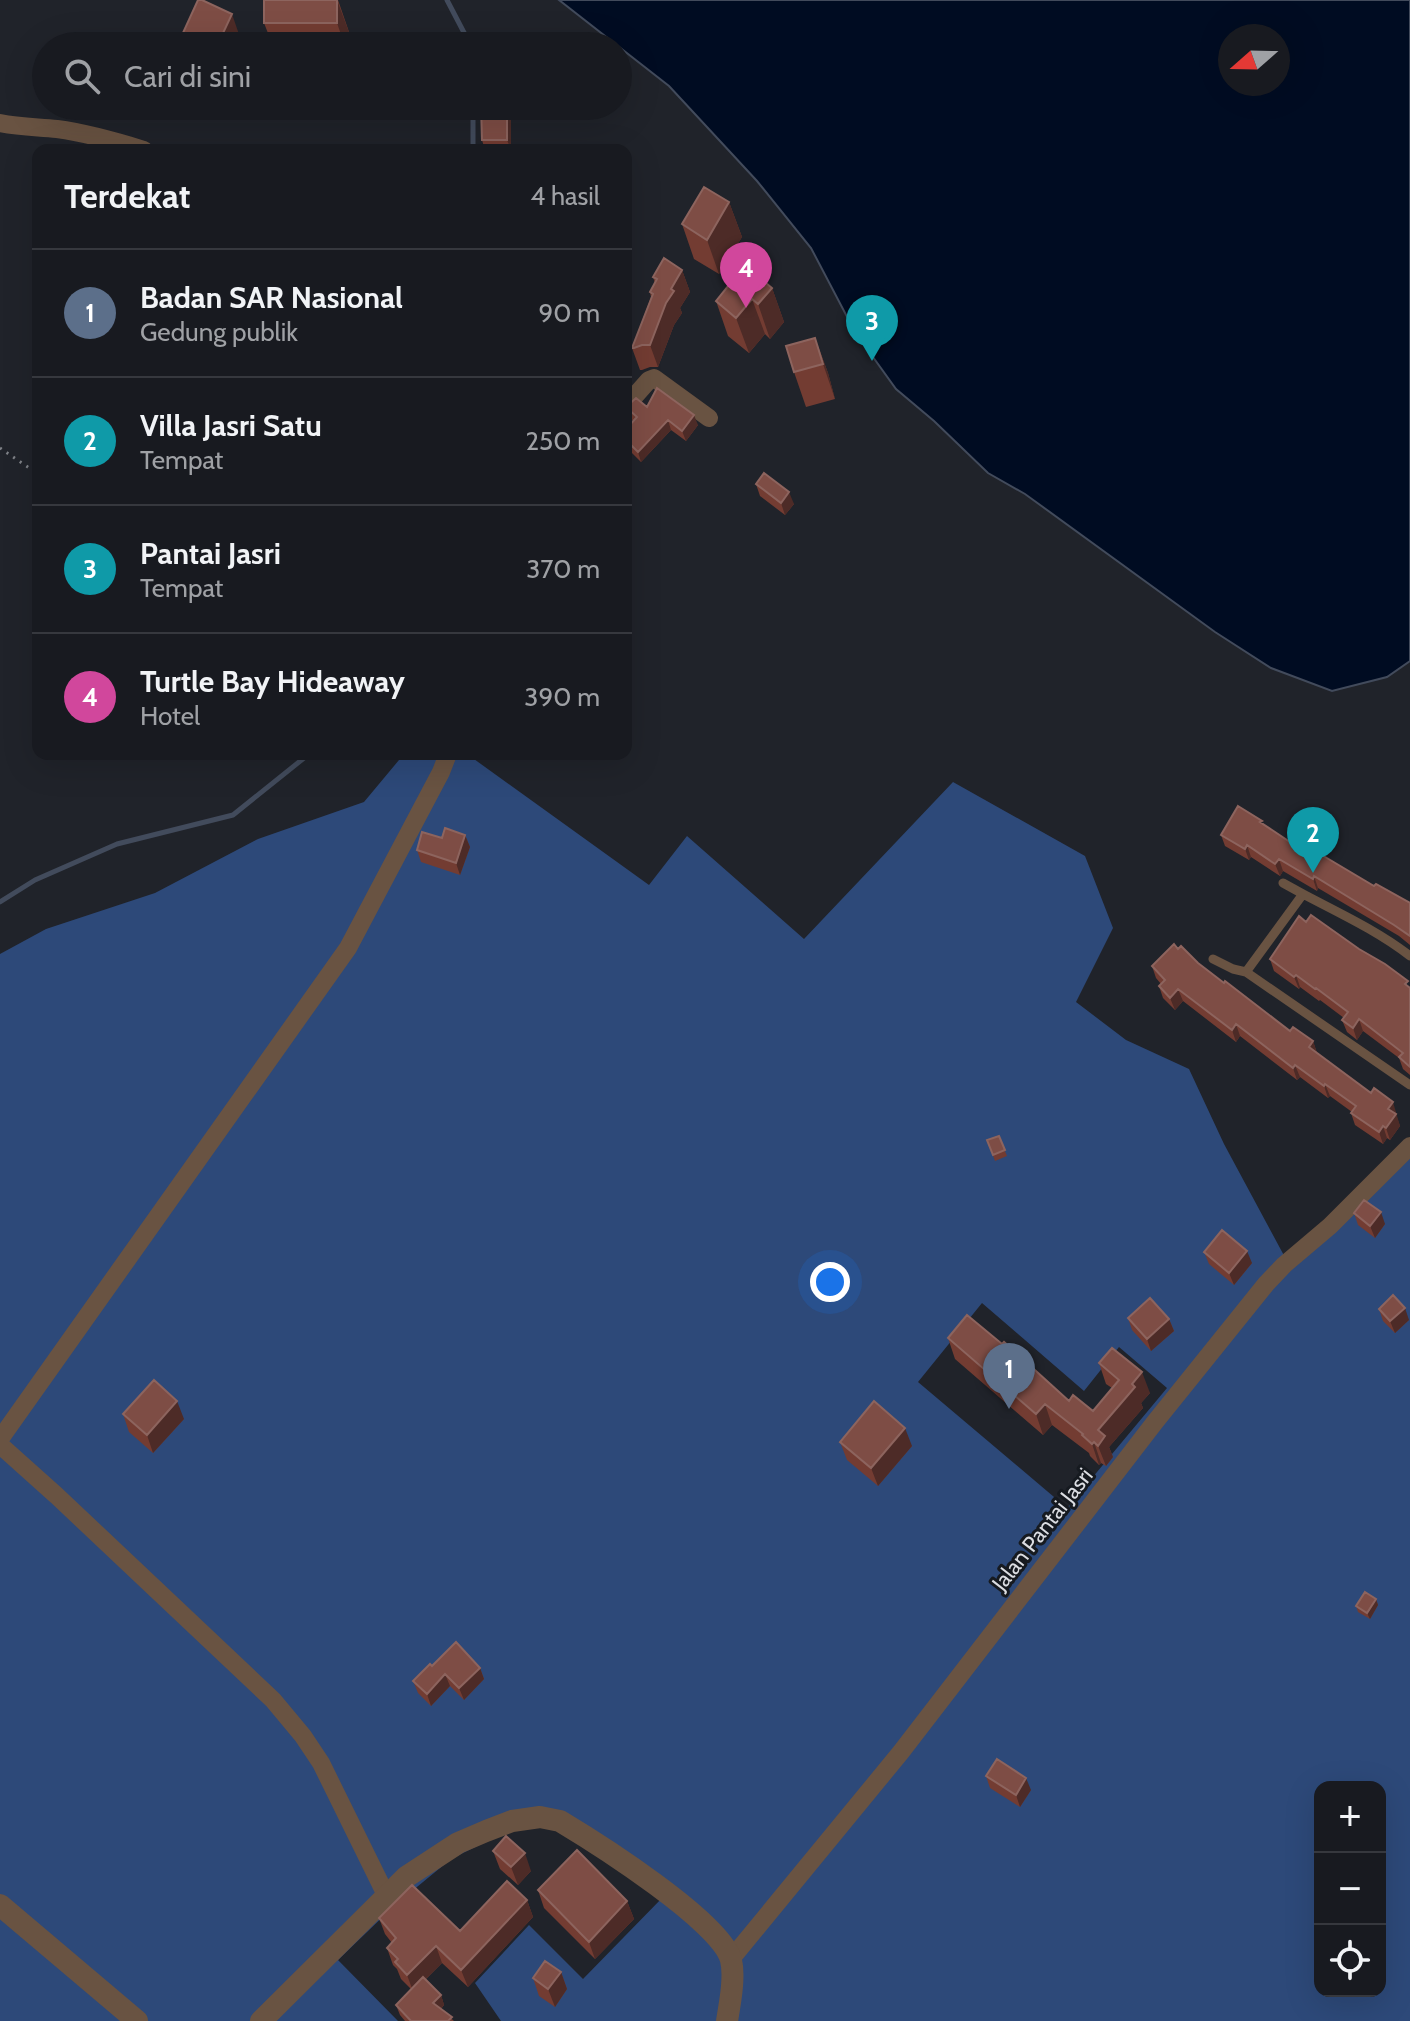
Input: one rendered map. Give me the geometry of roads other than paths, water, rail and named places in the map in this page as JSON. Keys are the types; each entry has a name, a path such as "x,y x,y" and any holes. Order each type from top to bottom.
{"street":[{"path":"0,123 98,136 124,144"},
{"path":"632,399 654,378 709,418"},
{"path":"386,1895 321,1763 273,1700 0,1442 348,948 445,760"},
{"name":"Jalan Pantai Jasri","path":"731,1959 901,1752 1155,1422 1266,1284 1330,1226 1410,1146"},
{"path":"261,2021 406,1877 458,1843 512,1821 540,1817 560,1821 662,1888 720,1941 731,1959 732,1991 727,2021"},
{"path":"0,1905 137,2021"}],"lane":[{"path":"1283,883 1348,917 1410,956"},
{"path":"1246,972 1303,894"},
{"path":"1213,959 1246,972 1410,1085"}],"waterway":[{"path":"447,0 464,32"},
{"path":"473,120 473,144"},
{"path":"0,902 35,880 117,844 233,815 302,760"}],"place":[{"name":"Turtle Bay Hideaway","path":"746,308"},
{"name":"Pantai Jasri","path":"872,361"},
{"name":"Villa Jasri Satu","path":"1313,873"},
{"name":"Badan SAR Nasional","path":"1009,1409"}]}
